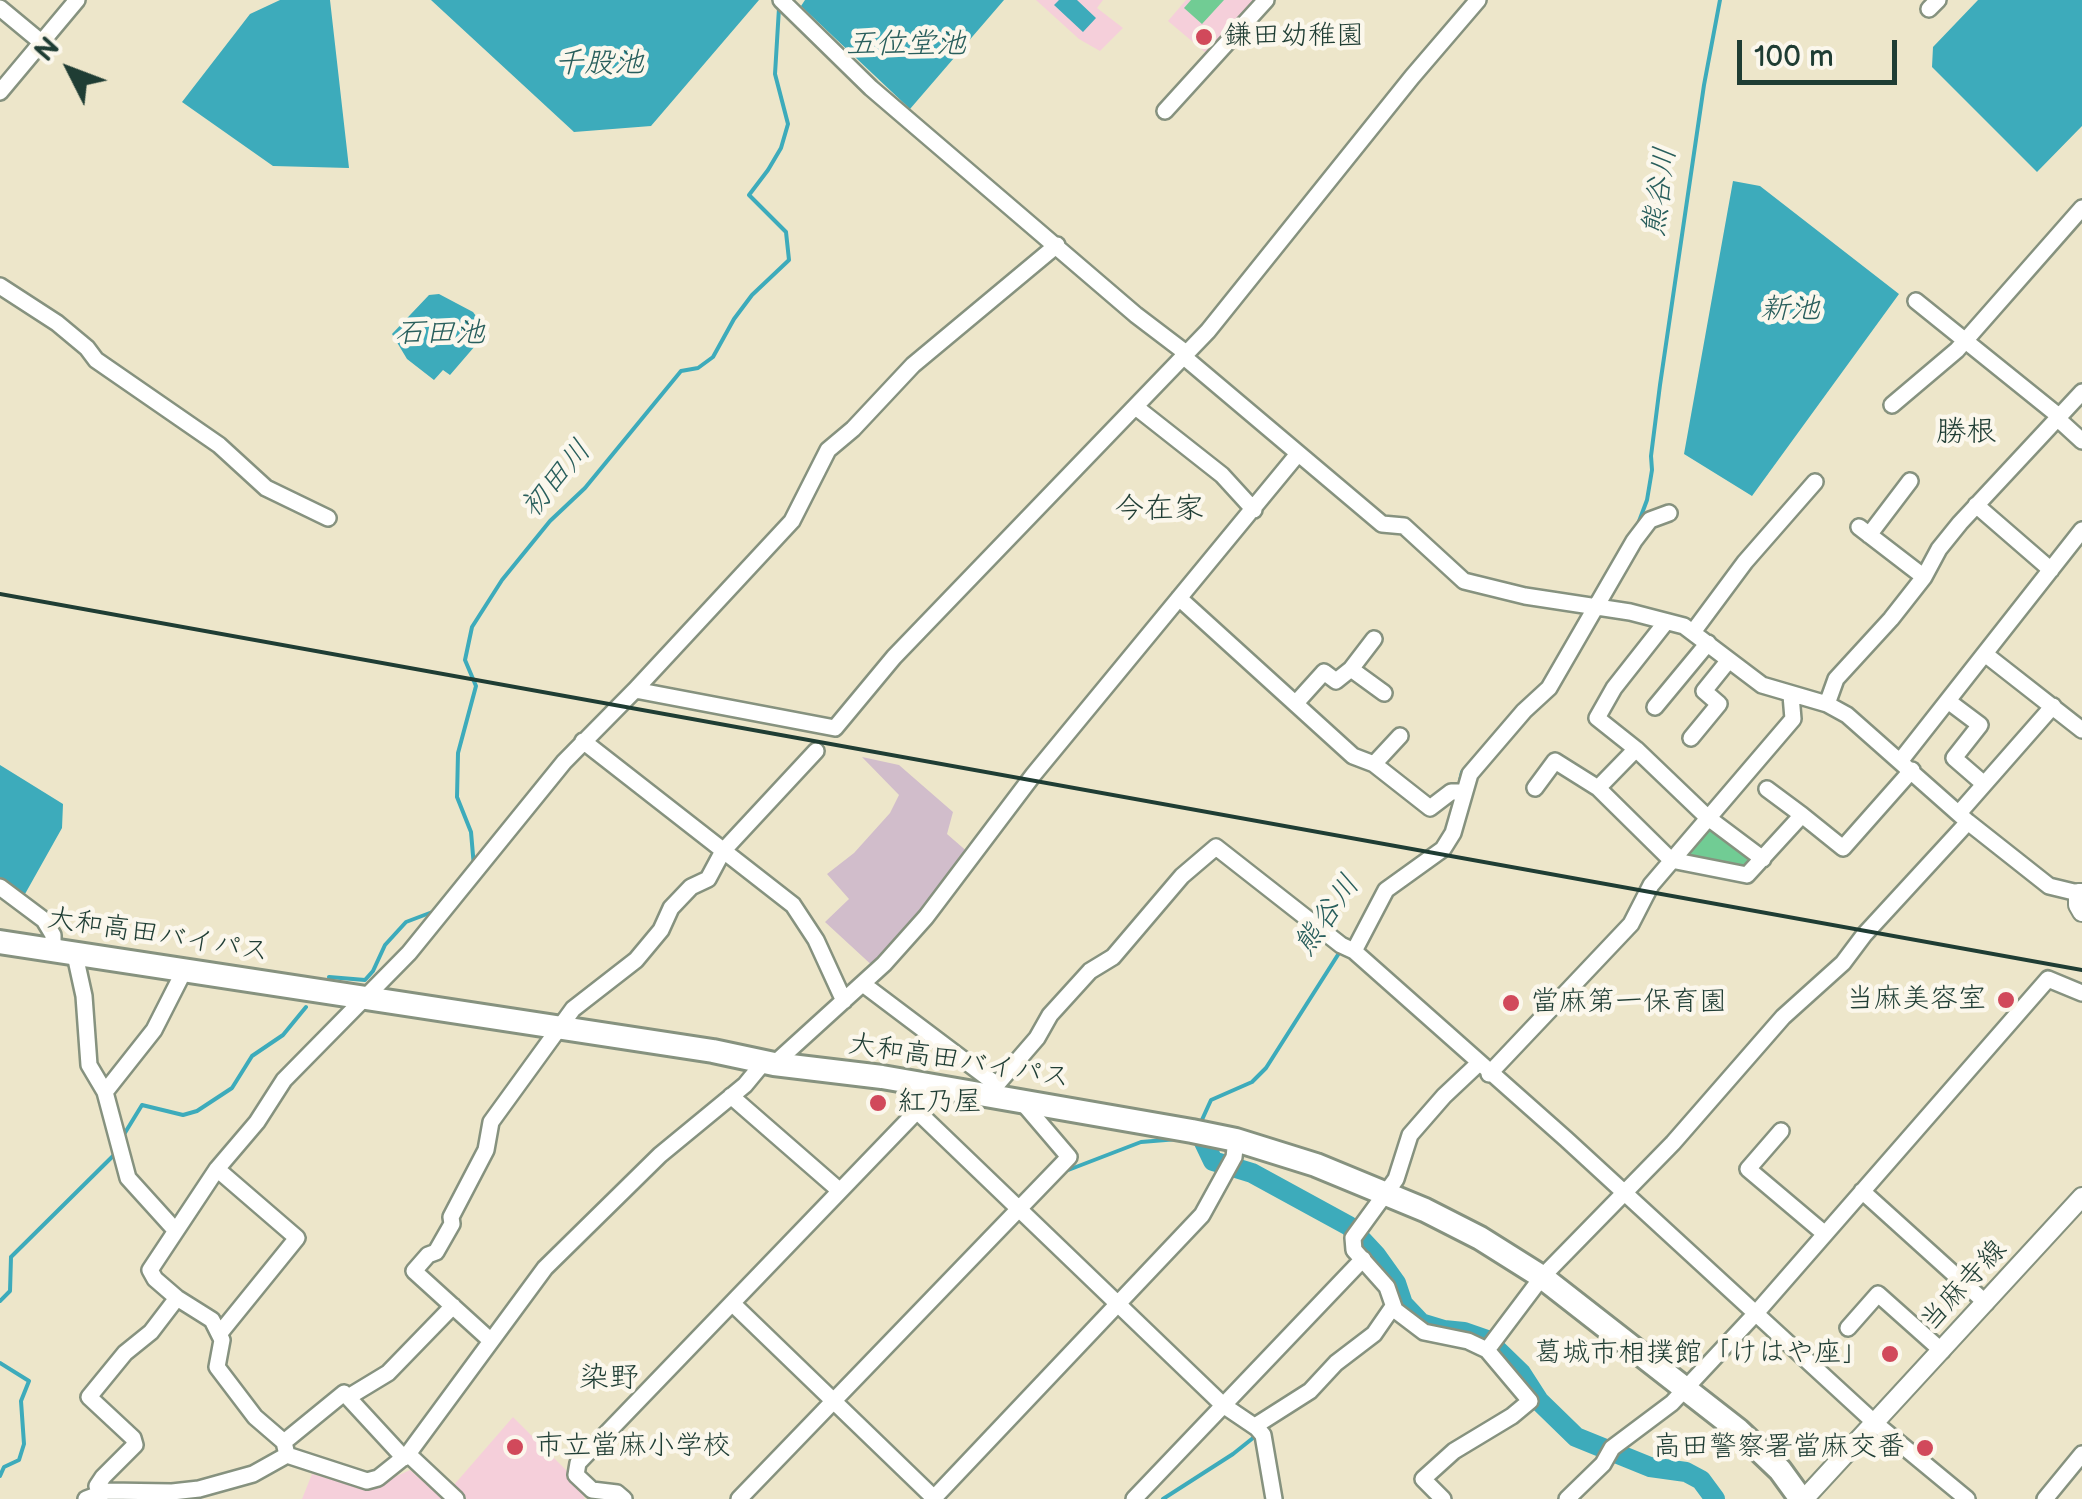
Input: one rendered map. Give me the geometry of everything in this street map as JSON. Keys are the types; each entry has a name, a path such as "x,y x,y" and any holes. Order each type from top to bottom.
{"highway":[{"name":"大和高田バイパス","path":"0,942 928,1087 992,1091 1022,1102 1192,1131 1231,1145 1316,1165 1385,1192 1480,1238 1542,1277 1738,1430 1780,1470 1802,1499"}],"main road":[{"name":"当麻寺線","path":"1802,1499 2082,1197"}],"street":[{"path":"0,92 77,0"},
{"path":"1165,111 1266,0"},
{"path":"635,690 835,728 894,658 1208,331 1478,0"},
{"path":"783,3 871,88 1382,524 1404,526 1464,580 1524,596 1684,626 1762,684 1827,704 1847,716 2050,886 2081,899"},
{"path":"0,8 42,42"},
{"path":"1892,405 1916,388 1965,340 2082,208"},
{"path":"1057,245 912,365 853,429 828,450 792,521 584,741 511,824 440,917 365,1000 284,1080 150,1270 177,1298 212,1320 222,1340 217,1367 286,1449 367,1481 378,1478 406,1456 545,1268 660,1154 863,984 926,916 1034,774 1298,455"},
{"path":"0,286 57,324 96,360 220,445 266,488 328,518"},
{"path":"1916,301 2082,441"},
{"path":"1827,704 1836,679 1924,577 1939,549 2082,392"},
{"path":"1136,408 1222,475 1254,510"},
{"path":"1910,481 1864,531 1924,577"},
{"path":"1693,632 1745,562 1815,482"},
{"path":"1976,505 2050,570"},
{"path":"1179,598 1353,756 1374,764 1430,808 1458,792 1524,710 1549,688 1588,605 1650,520 1669,512"},
{"path":"1766,789 1843,848 1906,765 1948,701 2082,530"},
{"path":"1666,622 1614,688 1597,718 1636,749 1707,817 1762,859"},
{"path":"1296,702 1324,672 1336,681 1352,668 1374,639"},
{"path":"1655,708 1708,642"},
{"path":"1985,654 2082,730"},
{"path":"1691,738 1719,704 1704,690 1729,660"},
{"path":"1352,668 1384,693"},
{"path":"1443,1499 1423,1479 1454,1451 1530,1401 1491,1346 1424,1332 1396,1311 1387,1287 1354,1250 1353,1238 1396,1179 1410,1135 1444,1096 1483,1069 1631,924 1651,885 1794,719 1791,695"},
{"path":"1948,701 1980,725 1954,758 1984,784"},
{"path":"1491,1346 1542,1277 1713,1100 1783,1017 1843,963 1964,817 1984,784 2054,706"},
{"path":"1374,764 1400,736"},
{"path":"584,741 793,906 816,940 844,1001"},
{"path":"1598,788 1636,749"},
{"path":"490,1340 414,1270 436,1252 452,1224 486,1150 491,1122 587,995 617,978 636,960 661,930 672,908 691,887 708,879 722,852 816,751"},
{"path":"1535,788 1555,761 1598,788 1671,860 1748,875 1802,815"},
{"path":"1348,948 1386,890 1443,849 1453,833 1458,792"},
{"path":"863,984 992,1091 1037,1038 1050,1015 1090,971 1113,956 1182,876 1216,847 1348,948 1757,1312 1875,1423 1966,1499"},
{"path":"0,887 44,920 64,952 84,996 89,1065 105,1092 128,1178 176,1231"},
{"path":"105,1092 154,1030 184,971"},
{"path":"1567,1499 1610,1452 1686,1389 2048,979 2082,993"},
{"path":"624,1499 617,1493 592,1490 576,1475 578,1463 918,1111 926,1101 928,1087"},
{"path":"732,1096 840,1191"},
{"path":"739,1499 1069,1158 1022,1102"},
{"path":"918,1111 1223,1406 1258,1429 1274,1499"},
{"path":"1781,1132 1748,1169 1824,1234"},
{"path":"732,1303 934,1499 1186,1234 1216,1194 1231,1145"},
{"path":"218,1169 297,1238 220,1333"},
{"path":"1862,1191 1986,1304"},
{"path":"1134,1499 1363,1259"},
{"path":"1848,1328 1878,1294 1942,1351"},
{"path":"177,1298 151,1332 126,1353 88,1397 133,1438 134,1445 103,1476 92,1496 198,1489 253,1474 286,1449 344,1393 406,1456 456,1499"},
{"path":"350,1396 388,1372 454,1306"},
{"path":"1258,1429 1310,1390 1336,1362 1374,1334 1396,1311"},
{"path":"2045,1499 2082,1454"}],"shaded area":[{"path":"1036,0 1103,0 1097,8 1123,28 1100,51 1079,39"},
{"name":"鎌田幼稚園","path":"1186,0 1255,0 1206,53 1168,21"},
{"path":"862,757 899,765 953,812 947,834 970,854 876,969 825,922 849,899 827,874 854,853 890,813 899,795"},
{"name":"市立當麻小学校","path":"513,1417 573,1477 585,1499 467,1499 453,1486"},
{"path":"410,1470 443,1499 302,1499 312,1474 368,1489"}],"green space":[{"path":"1191,0 1224,0 1202,24 1184,8"},
{"path":"1709,822 1746,854 1749,863 1745,870 1686,860 1685,854"}],"water":[{"path":"280,0 330,0 349,168 273,166 182,102 250,14"},
{"name":"千股池","path":"431,0 759,0 651,126 574,132"},
{"name":"五位堂池","path":"805,0 1004,0 910,109 801,6"},
{"path":"1059,0 1077,0 1096,18 1083,32 1054,5"},
{"path":"1978,0 2082,0 2082,126 2037,172 1932,67 1933,47"},
{"name":"新池","path":"1733,181 1760,186 1899,294 1752,496 1684,454"},
{"name":"石田池","path":"439,294 473,312 482,324 475,346 450,375 443,370 434,380 407,359 392,334 429,295"},
{"path":"0,765 63,804 62,828 25,894 0,877"}],"waterway":[{"name":"熊谷川","path":"1638,524 1652,470 1660,385 1720,0"},
{"name":"初田川","path":"474,867 471,832 457,797 458,753 476,686 465,660 472,627 502,580 550,521 585,488 681,371 698,368 713,357 752,295 789,260 786,232 749,195 781,148 788,124 775,74 779,8"},
{"name":"熊谷川","path":"1460,781 1462,772 1499,729"},
{"name":"初田川","path":"329,977 365,980 385,945 406,922 435,911"},
{"name":"熊谷川","path":"1201,1122 1211,1100 1252,1082 1266,1068 1341,950"},
{"name":"初田川","path":"123,1136 142,1105 183,1115 197,1111 232,1088 252,1056 283,1035 306,1007"},
{"name":"熊谷川","path":"1202,1138 1213,1161 1252,1173 1349,1226 1376,1255 1396,1283 1403,1304 1421,1323 1487,1340 1576,1437 1650,1467 1686,1472 1701,1480 1715,1499"},
{"path":"1063,1172 1141,1142 1178,1139"},
{"name":"初田川","path":"0,1301 10,1291 11,1257 115,1154"},
{"name":"初田川","path":"0,1363 29,1381 21,1401 24,1444 19,1460 4,1467 0,1476"},
{"path":"1163,1499 1258,1434"}],"railway":[{"path":"0,594 2082,970"}],"place":[{"name":"鎌田幼稚園","path":"1204,37"},
{"name":"当麻美容室","path":"2006,1000"},
{"name":"當麻第一保育園","path":"1511,1003"},
{"name":"紅乃屋","path":"878,1103"},
{"name":"葛城市相撲館「けはや座」","path":"1890,1354"},
{"name":"市立當麻小学校","path":"515,1447"},
{"name":"高田警察署當麻交番","path":"1925,1448"}],"district":[{"name":"勝根","path":"1966,433"},
{"name":"今在家","path":"1159,510"},
{"name":"染野","path":"609,1379"}]}
